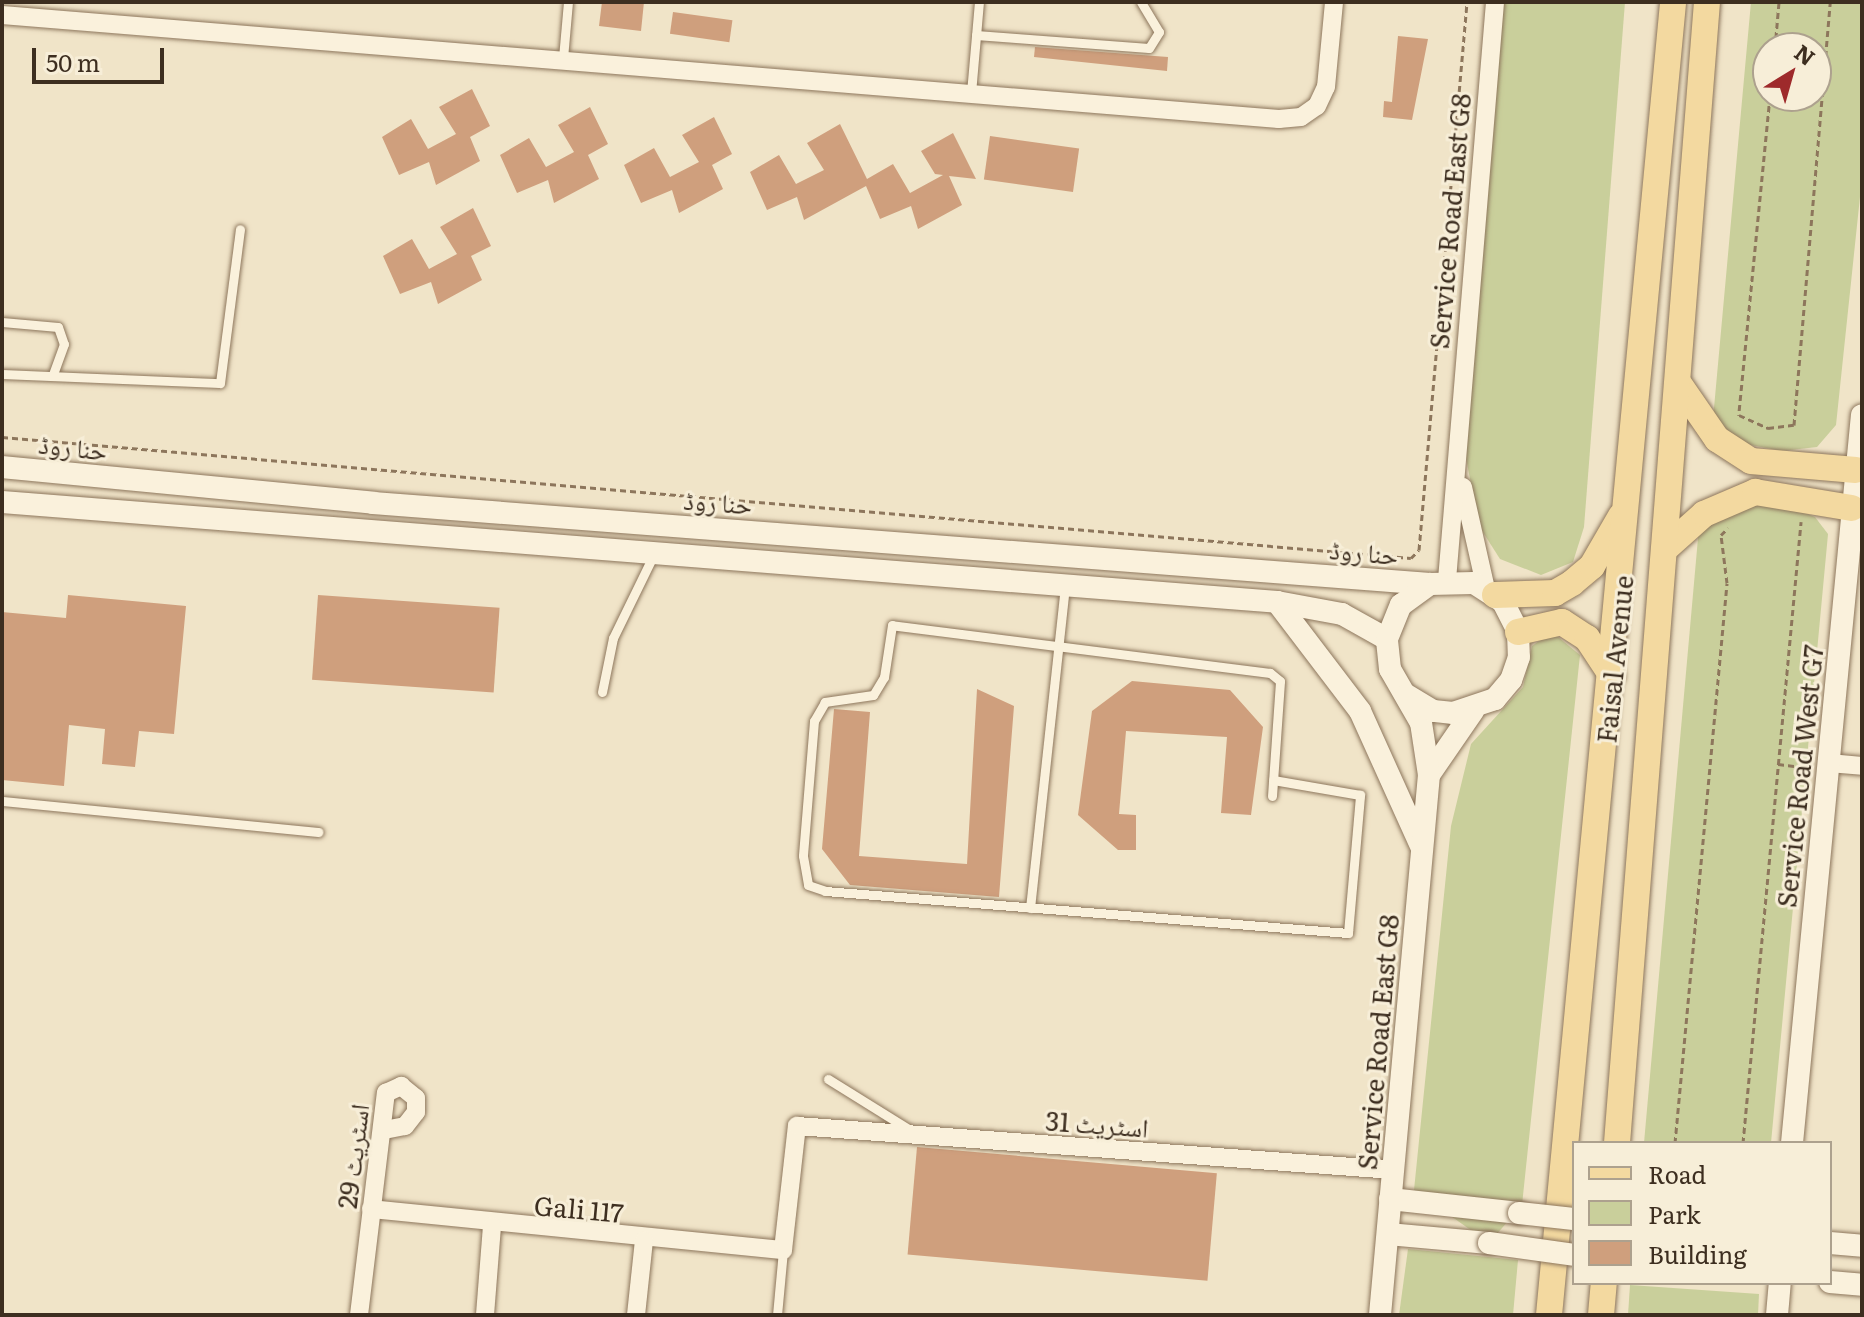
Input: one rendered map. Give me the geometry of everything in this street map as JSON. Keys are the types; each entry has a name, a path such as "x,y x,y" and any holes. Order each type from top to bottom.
{"main road":[{"name":"Faisal Avenue","path":"1549,1315 1629,497 1673,2"},
{"name":"Faisal Avenue","path":"1617,1141 1707,2"},
{"path":"1679,384 1717,439 1751,461 1856,470"},
{"path":"1666,548 1704,514 1755,492 1852,508"},
{"path":"1490,592 1555,593 1572,583 1605,548 1629,497"},
{"path":"1518,632 1545,622 1574,627 1612,676"},
{"path":"1601,1315 1604,1285"}],"street":[{"path":"2,15 1301,117 1317,106 1326,87 1334,2"},
{"name":"Service Road East G8","path":"1438,582 1459,444 1495,2"},
{"name":"Service Road West G7","path":"1792,1141 1862,415"},
{"name":"Service Road East G8","path":"1459,444 1467,519 1490,592"},
{"name":"حنا روڈ","path":"2,467 708,528 1438,582"},
{"path":"2,502 1277,602 1342,614 1387,639"},
{"path":"705,557 708,528"},
{"path":"1429,775 1473,711 1511,680 1518,632 1490,592 1438,582 1401,605 1387,639 1390,669 1406,695 1433,711 1473,711"},
{"path":"1277,602 1360,711 1423,849"},
{"name":"Service Road East G8","path":"1380,1315 1429,775 1421,723 1406,695"},
{"path":"1829,767 1862,766"},
{"name":"اسٹریٹ 29","path":"359,1315 386,1093 401,1086 416,1098 416,1112 405,1126 384,1130"},
{"name":"اسٹریٹ 31","path":"783,1250 797,1126 1393,1170"},
{"path":"1390,1199 1572,1219"},
{"name":"Gali 117","path":"371,1209 492,1226 783,1250"},
{"path":"485,1315 492,1226"},
{"path":"1388,1234 1572,1255"},
{"path":"636,1315 644,1240"},
{"path":"1832,1243 1862,1246"},
{"path":"1832,1282 1862,1285"},
{"path":"1777,1315 1780,1285"}],"lane":[{"path":"563,58 568,2"},
{"path":"971,93 979,2"},
{"path":"976,35 1149,48 1159,32 1141,2"},
{"path":"2,374 220,383 240,229"},
{"path":"2,322 58,327 64,344 53,375"},
{"path":"602,692 613,638 654,553"},
{"path":"1030,908 1065,585"},
{"path":"1272,796 1273,780 1280,681 1270,673 1059,649 892,625 884,677 873,695 825,702 814,721 803,856 808,885 1030,908 1348,933 1360,795 1273,780"},
{"path":"2,801 318,832"},
{"path":"828,1079 922,1137"},
{"path":"777,1315 783,1250"}],"path":[{"path":"2,437 1411,558 1419,550 1467,2"},
{"path":"1776,32 1779,2"},
{"path":"1827,32 1830,2"},
{"path":"1768,112 1739,415 1768,428 1794,425 1821,112"},
{"path":"1743,1141 1801,522 1787,516"},
{"path":"1675,1141 1727,583 1721,535 1739,518"},
{"path":"1778,764 1829,767"}],"green space":[{"path":"1503,2 1625,2 1584,527 1573,562 1541,575 1500,559 1479,526 1463,442"},
{"path":"1751,2 1862,2 1862,178 1836,425 1817,447 1782,451 1745,444 1713,419"},
{"path":"1773,500 1815,517 1828,534 1771,1141 1644,1141 1699,527 1737,503"},
{"path":"1552,632 1580,655 1522,1205 1489,1243 1414,1190 1451,826 1471,744 1523,687 1532,646"},
{"path":"1408,1249 1518,1260 1513,1315 1399,1315"},
{"path":"1630,1285 1759,1294 1758,1315 1628,1315"}],"building":[{"path":"602,2 644,2 641,31 599,26"},
{"path":"673,12 732,20 729,42 670,34"},
{"path":"1398,36 1428,39 1412,120 1383,117 1384,101 1392,102"},
{"path":"1035,47 1168,57 1167,71 1034,57"},
{"path":"472,89 490,126 470,137 480,161 436,185 429,162 399,175 382,137 411,119 428,149 456,134 439,107"},
{"path":"590,107 608,144 588,155 599,179 554,203 548,180 517,193 500,155 529,138 546,167 574,152 558,125"},
{"path":"714,117 732,154 712,165 723,189 679,213 672,190 641,203 624,165 654,148 670,177 699,162 682,135"},
{"path":"840,124 867,179 893,164 910,193 943,175 935,174 921,151 953,133 976,179 949,176 962,205 918,229 911,206 880,219 866,186 804,220 797,197 767,210 750,172 779,155 796,184 824,170 807,143"},
{"path":"990,136 1079,149 1073,192 984,180"},
{"path":"473,208 491,246 471,256 482,280 438,304 431,282 400,294 383,256 412,239 429,269 457,254 440,227"},
{"path":"68,595 186,606 174,734 139,731 135,767 102,764 105,729 69,725 64,786 2,780 2,612 66,618"},
{"path":"318,595 500,608 494,692 312,680"},
{"path":"1132,681 1230,690 1263,727 1251,815 1221,813 1227,737 1126,731 1119,814 1136,815 1136,850 1118,850 1078,815 1092,711"},
{"path":"977,689 1014,706 999,897 850,885 822,849 834,709 870,712 859,856 967,864"},
{"path":"917,1147 1217,1173 1207,1281 908,1255"}]}
